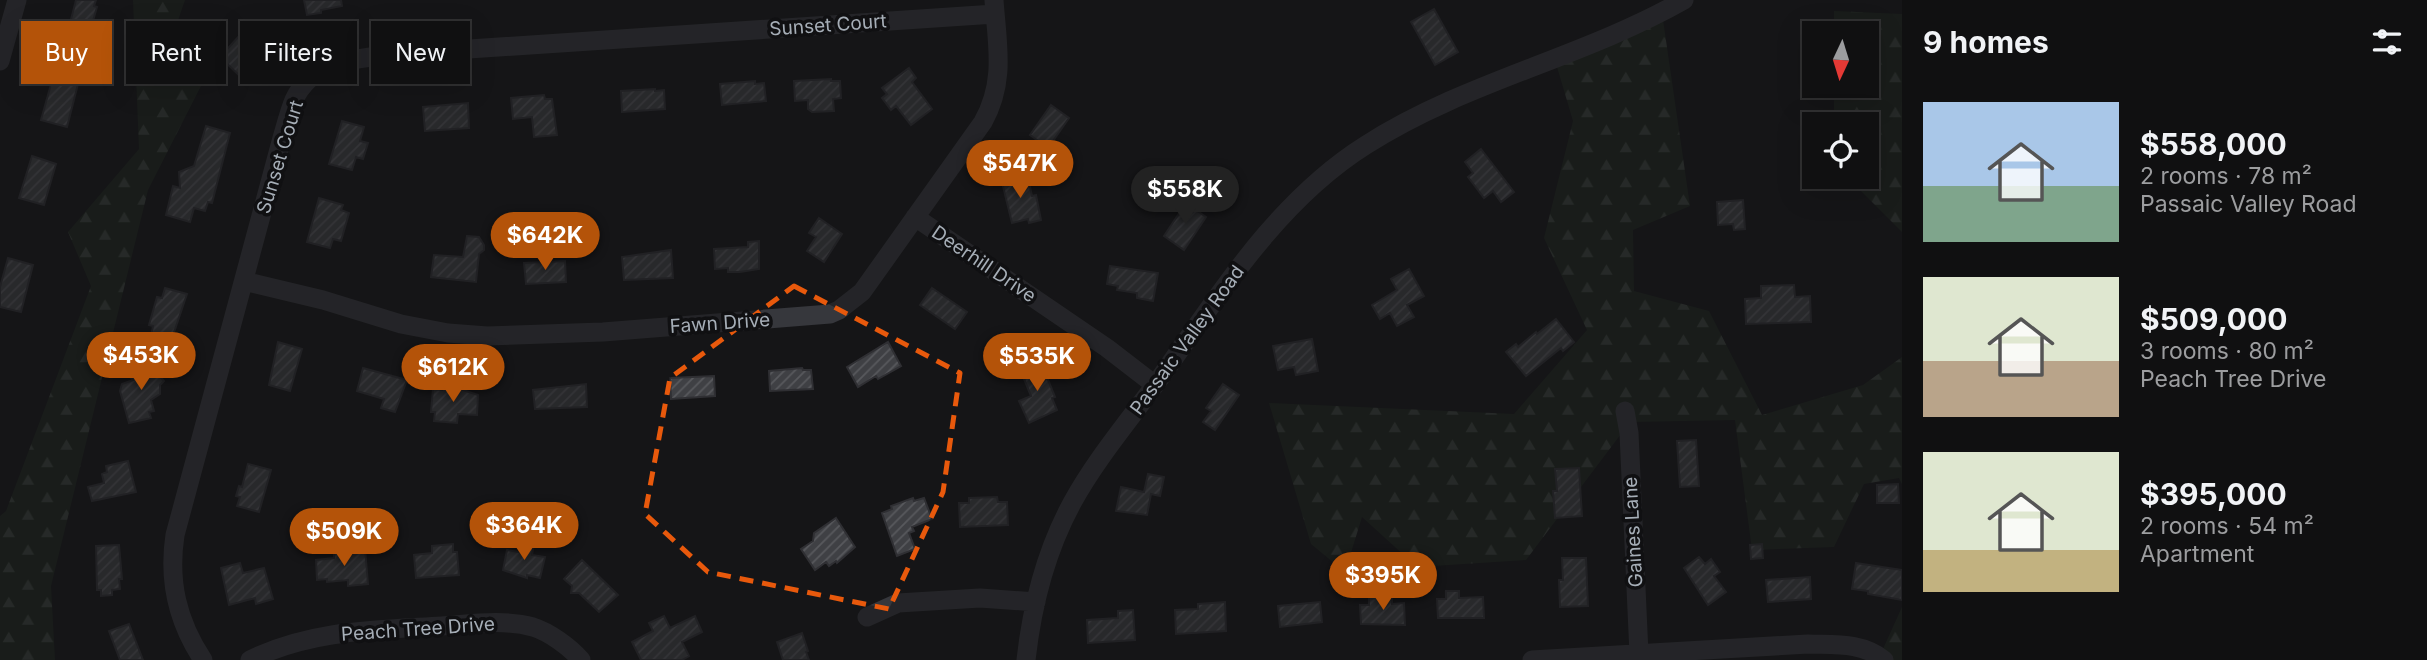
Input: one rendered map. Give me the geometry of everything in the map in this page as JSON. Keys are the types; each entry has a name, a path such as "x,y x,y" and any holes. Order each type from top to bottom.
{"street":[{"path":"0,61 17,0"},
{"name":"Passaic Valley Road","path":"1026,660 1036,602 1056,538 1072,503 1256,245 1304,195 1363,146 1394,128 1436,107 1591,46 1684,0"},
{"name":"Fawn Drive","path":"244,281 323,300 401,324 447,333 487,336 603,332 830,314 855,299 993,105 998,86 999,64 995,7"},
{"name":"Sunset Court","path":"203,660 186,629 174,593 172,554 175,535 294,101 304,85 319,72 336,63 394,54 995,7"},
{"name":"Deerhill Drive","path":"915,217 1107,348 1155,385"},
{"name":"Gaines Lane","path":"1625,411 1629,433 1639,654"},
{"path":"867,617 898,603 980,598 1036,602"},
{"name":"Peach Tree Drive","path":"250,660 277,648 327,635 498,623 533,627 562,643 581,660"},
{"path":"1532,660 1808,644 1849,645 1873,651 1884,660"}],"highlighted area":[{"path":"794,286 960,373 943,492 889,609 708,572 645,514 670,378"}],"green space":[{"path":"133,0 185,0 178,21 134,21"},
{"path":"1661,6 1690,206 1633,230 1634,291 1709,311 1762,415 1863,385 1902,357 1902,484 1899,478 1864,484 1834,547 1752,550 1735,420 1630,422 1526,560 1417,567 1362,517 1345,572 1311,544 1269,403 1514,414 1587,330 1544,238 1573,121 1555,60"},
{"path":"1834,11 1902,14 1902,232 1859,189 1879,189 1879,112 1834,112 1834,98 1880,98 1880,21 1834,21"},
{"path":"136,84 202,84 148,190 51,586 55,660 0,660 0,516 6,511 91,286 68,232 139,149"},
{"path":"1902,607 1902,660 1878,660"}],"building":[{"path":"76,0 96,0 93,21 71,21"},
{"path":"304,0 341,0 342,6 307,15"},
{"path":"1434,9 1458,52 1435,65 1411,22"},
{"path":"240,35 240,76 226,63 226,50"},
{"path":"909,68 916,78 912,82 932,109 911,125 896,106 891,110 882,98 887,94 882,88"},
{"path":"755,81 755,84 764,83 766,101 722,105 720,84"},
{"path":"794,81 840,81 841,98 833,99 834,111 812,112 808,109 808,100 795,101"},
{"path":"51,84 78,84 67,127 41,120"},
{"path":"664,90 665,109 622,112 621,91"},
{"path":"544,95 545,99 552,99 557,135 534,137 532,117 513,119 511,98"},
{"path":"468,103 469,128 425,131 423,107"},
{"path":"1051,105 1069,118 1048,148 1030,135"},
{"path":"342,121 364,127 360,141 368,143 363,159 356,157 352,170 329,164"},
{"path":"206,126 230,133 212,203 208,202 205,211 194,208 190,222 166,215 173,186 180,188 179,172 194,166"},
{"path":"1481,149 1514,192 1501,202 1493,191 1484,198 1468,177 1473,173 1465,162"},
{"path":"32,156 56,164 44,205 19,198"},
{"path":"1020,173 1023,183 1029,182 1032,196 1036,195 1041,220 1029,223 1028,219 1012,223 1001,178"},
{"path":"319,198 343,205 341,210 349,213 341,241 333,239 330,248 307,242"},
{"path":"1743,200 1745,229 1734,230 1733,224 1718,225 1717,202"},
{"path":"1186,203 1206,217 1184,250 1164,236"},
{"path":"819,218 842,234 824,262 807,251 816,237 809,233"},
{"path":"467,236 479,237 484,245 484,250 479,254 476,282 431,277 434,255 463,257"},
{"path":"759,241 759,269 728,272 728,268 715,269 714,249 748,247 748,242"},
{"path":"671,250 673,278 624,280 622,257"},
{"path":"8,258 33,265 21,312 0,307 0,287"},
{"path":"565,261 566,282 526,284 524,263"},
{"path":"1110,266 1158,273 1153,301 1137,298 1137,293 1117,290 1118,286 1107,284"},
{"path":"1409,269 1424,296 1407,305 1414,317 1397,326 1390,313 1380,319 1372,305 1397,290 1391,279"},
{"path":"1794,285 1795,297 1810,296 1811,322 1746,324 1745,299 1761,298 1761,286"},
{"path":"165,288 187,294 171,341 151,336 153,326 149,325 157,297 162,298"},
{"path":"932,288 967,312 955,329 920,305"},
{"path":"1556,319 1574,342 1563,351 1561,348 1526,376 1506,352 1516,344 1518,347"},
{"path":"1312,339 1318,371 1296,375 1294,367 1278,370 1273,346"},
{"path":"278,342 302,349 290,391 269,385"},
{"path":"888,342 901,366 858,387 847,367"},
{"path":"145,360 164,381 160,385 160,394 151,400 154,411 149,412 151,418 129,423 120,391 122,384 133,380 128,375"},
{"path":"1040,360 1055,397 1052,398 1057,410 1029,423 1019,401 1031,396 1020,369"},
{"path":"363,368 407,380 395,412 381,408 384,399 357,391"},
{"path":"802,368 811,370 813,389 770,391 769,371"},
{"path":"714,376 715,396 671,399 670,378"},
{"path":"586,384 587,407 535,409 533,390"},
{"path":"1223,384 1239,395 1215,430 1203,422 1211,411 1206,408"},
{"path":"433,389 460,389 478,395 477,415 458,414 457,423 434,421 435,412 431,412"},
{"path":"1696,440 1699,486 1680,487 1677,441"},
{"path":"128,461 136,492 92,501 88,487 104,483 102,474 107,472 106,466"},
{"path":"248,464 271,470 259,512 237,506 240,497 236,496 239,486 242,487"},
{"path":"1579,468 1582,516 1555,518 1555,469"},
{"path":"1148,474 1164,477 1160,496 1151,494 1147,515 1116,511 1121,487 1144,492"},
{"path":"1898,484 1899,503 1877,503 1877,485"},
{"path":"997,497 998,502 1007,502 1008,525 960,527 959,503 969,503 969,498"},
{"path":"913,498 914,501 924,498 932,519 912,527 914,531 909,533 915,549 897,556 882,513 892,509 891,506"},
{"path":"836,518 855,547 837,563 836,561 829,566 826,562 815,570 801,549 813,541 814,533"},
{"path":"522,542 534,544 532,555 545,557 540,578 527,575 527,578 503,570 507,550 520,552"},
{"path":"453,544 453,552 457,552 459,575 416,578 414,555 432,553 432,546"},
{"path":"1762,544 1763,558 1751,559 1750,545"},
{"path":"119,545 122,579 119,579 120,589 112,590 112,595 101,596 101,590 97,590 96,546"},
{"path":"365,549 368,584 348,586 348,580 317,580 316,560 334,558 334,551"},
{"path":"1699,557 1705,564 1711,559 1720,572 1714,576 1726,592 1708,605 1684,568"},
{"path":"1562,558 1586,558 1588,606 1560,607 1559,580 1563,580"},
{"path":"582,560 618,595 599,612 579,593 571,593 572,586 564,579"},
{"path":"240,563 243,573 264,568 273,599 256,604 255,598 229,605 221,568"},
{"path":"1856,563 1902,570 1902,600 1852,589"},
{"path":"1810,577 1811,599 1768,602 1766,580"},
{"path":"1446,591 1459,591 1459,598 1483,597 1484,618 1438,618 1437,599 1446,599"},
{"path":"1392,596 1392,604 1404,603 1405,625 1361,624 1360,605 1369,605 1369,597"},
{"path":"1225,602 1226,631 1176,634 1175,610 1198,609 1198,604"},
{"path":"1320,602 1322,622 1280,627 1278,606"},
{"path":"1133,610 1135,640 1088,643 1087,620 1118,618 1118,611"},
{"path":"664,616 670,628 695,616 702,632 682,642 689,656 682,660 641,660 632,642 653,631 649,623"},
{"path":"129,624 143,660 120,660 109,631"},
{"path":"802,633 809,660 783,660 777,642"}]}
